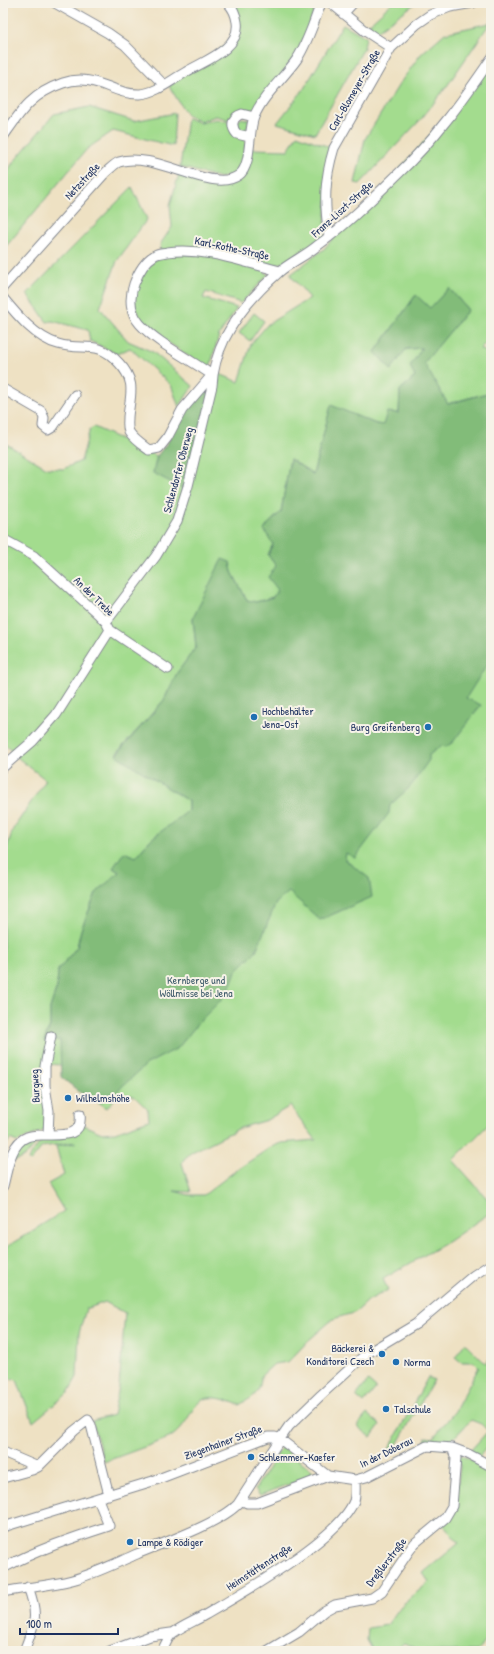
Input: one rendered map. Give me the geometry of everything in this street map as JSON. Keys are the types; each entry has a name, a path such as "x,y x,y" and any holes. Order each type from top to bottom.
{"street":[{"path":"55,3 108,33 125,45 164,85"},
{"path":"3,137 18,115 34,97 47,89 64,82 78,80 93,81 118,90 138,94 152,92 212,58 229,46 236,35 238,26 236,15 228,3"},
{"name":"Netzstraße","path":"3,287 105,173 117,162 130,160 150,162 211,180 227,180 240,175 246,165 251,125 254,117 261,104 297,59 308,37 321,3"},
{"path":"331,3 365,31 391,48"},
{"path":"343,14 353,3"},
{"name":"Carl-Blomeyer-Straße","path":"329,237 325,186 334,148 391,48 416,24 430,15 450,7 473,3"},
{"name":"Franz-Liszt-Straße","path":"212,375 224,339 245,307 280,271 329,237 400,173 444,126 491,59"},
{"path":"250,137 237,134 232,124 235,117 242,114 254,117"},
{"name":"Karl-Rothe-Straße","path":"212,375 152,335 139,323 132,308 130,294 137,275 147,262 156,254 182,250 207,253 280,271"},
{"path":"3,298 14,311 47,340 68,346 95,347 107,353 126,370 131,380 132,391 127,427 133,438 149,450 159,448 167,438 182,410 212,375"},
{"name":"Schlendorfer Oberweg","path":"106,622 156,556 177,521 190,478 212,386 212,375"},
{"path":"3,389 41,411 44,418 43,426 48,430 53,427 75,395"},
{"name":"An der Trebe","path":"3,539 34,556 106,622 110,630 168,669"},
{"path":"3,768 33,742 56,715 110,630"},
{"name":"Burgweg","path":"48,1135 48,1111 45,1086 46,1066 51,1036"},
{"path":"3,1186 12,1157 18,1143 22,1139 32,1135 63,1135 72,1132 80,1127 80,1114"},
{"path":"3,1592 71,1580 88,1575 206,1524 232,1510 241,1500 280,1439 290,1426 318,1398 363,1356 416,1324 474,1275 491,1264"},
{"path":"3,1478 38,1467 74,1431 88,1420 91,1425 109,1495"},
{"name":"Ziegenhainer Straße","path":"3,1527 153,1481 268,1437 280,1439"},
{"path":"280,1439 328,1476 355,1480"},
{"name":"In der Doberau","path":"355,1480 366,1477 427,1446 452,1448 468,1454 491,1466"},
{"name":"Dreßlerstraße","path":"268,1651 299,1632 324,1611 335,1605 372,1598 382,1591 415,1543 445,1518 452,1506 456,1458 452,1448"},
{"path":"3,1452 38,1467"},
{"path":"241,1500 246,1503 257,1503 328,1476"},
{"name":"Heimstättenstraße","path":"171,1633 230,1600 311,1547 328,1533 345,1515 354,1501 356,1490 355,1480"},
{"path":"3,1568 27,1555 60,1542 109,1526 98,1498"},
{"path":"24,1651 35,1622 34,1601 28,1587"},
{"path":"110,1651 150,1636 171,1633"},
{"path":"162,1651 171,1633"}],"green space":[{"path":"232,3 317,3 305,36 295,56 254,110 241,110 230,120 216,116 201,121 187,115 169,86 237,37"},
{"path":"392,3 416,3 377,31 368,25"},
{"path":"490,23 447,86 422,118 360,184 355,183 365,139 400,83 421,54 445,33"},
{"path":"343,24 366,37 364,48 315,134 277,123 303,90"},
{"path":"491,66 491,337 480,349 491,354 491,392 450,403 491,394 491,1122 453,1160 491,1203 491,1212 449,1241 383,1279 388,1290 369,1300 356,1312 333,1319 309,1340 288,1362 274,1364 261,1376 258,1391 248,1400 239,1405 222,1399 210,1398 202,1400 196,1406 186,1422 169,1438 104,1462 92,1421 113,1415 119,1387 125,1313 105,1302 86,1309 79,1333 77,1377 68,1393 33,1422 17,1380 3,1377 3,1249 64,1211 48,1184 64,1175 56,1146 75,1142 42,1147 30,1162 28,1159 43,1138 83,1125 102,1133 115,1132 149,1120 148,1110 134,1096 119,1094 107,1108 94,1099 74,1073 61,1065 45,1064 47,1129 17,1142 10,1139 3,1150 3,1124 6,1120 3,1108 3,860 13,829 46,780 18,758 3,742 3,442 47,468 63,469 81,461 90,429 94,427 157,456 153,473 217,373 239,382 251,344 268,324 310,298 290,275 324,249 334,237 360,214","holes":["449,288 468,310 423,363 354,520 188,811 188,801 116,754 164,700 177,673 196,647 193,618 230,562 232,572 247,600 256,602 273,597 278,590 276,566 268,555 273,544 269,523 281,512 290,459 313,474 331,406 376,424 383,425 399,413 400,390 415,377 422,348 375,352 415,296 430,309","151,839 44,1041 50,1026 50,1008 57,987 58,970 77,947 81,930 96,893 119,872 113,868 136,857","290,1106 316,1140 281,1143 271,1147 235,1171 204,1195 189,1195 174,1191 191,1192 182,1163 184,1159 192,1152 240,1128 267,1120"]},
{"path":"89,107 134,121 175,113 173,146 113,131 87,149 3,250 3,180 12,164 54,114"},
{"path":"187,118 201,123 216,119 229,122 234,134 239,138 246,140 243,164 238,172 221,178 180,167"},
{"path":"242,118 249,120 245,132 241,131 237,127 238,121"},
{"path":"297,135 332,148 324,236 286,262 275,265 160,250 161,243 172,227 170,205 179,174 231,183 251,149 288,150"},
{"path":"132,187 147,219 117,261 100,308 128,341 153,352 193,386 179,407 171,385 130,348 117,354 90,341 88,330 52,321 47,322 27,294"},
{"path":"173,254 212,256 264,270 268,275 241,303 206,292 203,298 237,308 219,335 210,367 206,368 144,326 135,307 134,292 147,267 156,259"},
{"name":"Kernberge und Wöllmisse bei Jena","path":"449,288 468,310 424,363 448,404 491,392 491,662 485,668 466,698 481,705 453,742 446,747 441,746 429,755 429,760 410,787 390,805 389,813 355,858 346,853 345,860 369,878 372,897 320,920 289,892 276,903 256,951 236,971 228,993 199,1022 178,1048 147,1064 115,1093 95,1098 81,1093 61,1077 60,1040 44,1041 50,1026 50,1008 57,987 58,970 77,947 81,930 96,893 119,872 113,868 124,852 136,857 151,839 188,811 188,801 116,755 164,700 177,673 196,647 193,618 222,559 230,562 232,572 247,600 256,602 273,597 278,590 268,577 276,566 268,555 273,544 264,530 281,512 290,459 313,474 331,405 376,424 383,425 387,412 399,413 400,390 415,377 410,366 422,348 406,349 391,370 375,352 416,295 430,308"},
{"path":"254,313 264,321 250,341 239,333"},
{"path":"217,373 188,491 153,473 157,456 168,442 184,410"},
{"path":"39,1137 27,1155 15,1161 13,1158 19,1145"},
{"path":"465,1343 485,1363 491,1359 491,1443 479,1458 469,1452 488,1431 481,1424 471,1420 447,1445 425,1445 426,1437 433,1438 455,1411 479,1367 474,1362 461,1362 455,1357"},
{"path":"428,1377 434,1380 392,1453 388,1451"},
{"path":"368,1381 376,1388 364,1403 356,1396"},
{"path":"367,1414 380,1425 371,1437 357,1426"},
{"path":"282,1447 312,1470 312,1476 260,1495 255,1489"},
{"path":"458,1454 491,1468 491,1636 477,1651 421,1651 404,1643 394,1651 373,1651 367,1640 368,1628 387,1625 401,1606 429,1582 423,1573 459,1543 442,1524 455,1505 460,1466"}],"place":[{"name":"Hochbehälter Jena-Ost","path":"254,717"},
{"name":"Burg Greifenberg","path":"428,727"},
{"name":"Wilhelmshöhe","path":"68,1098"},
{"name":"Bäckerei & Konditorei Czech","path":"382,1354"},
{"name":"Norma","path":"396,1362"},
{"name":"Talschule","path":"386,1409"},
{"name":"Schlemmer-Kaefer","path":"251,1457"},
{"name":"Lampe & Rödiger","path":"130,1542"}]}
